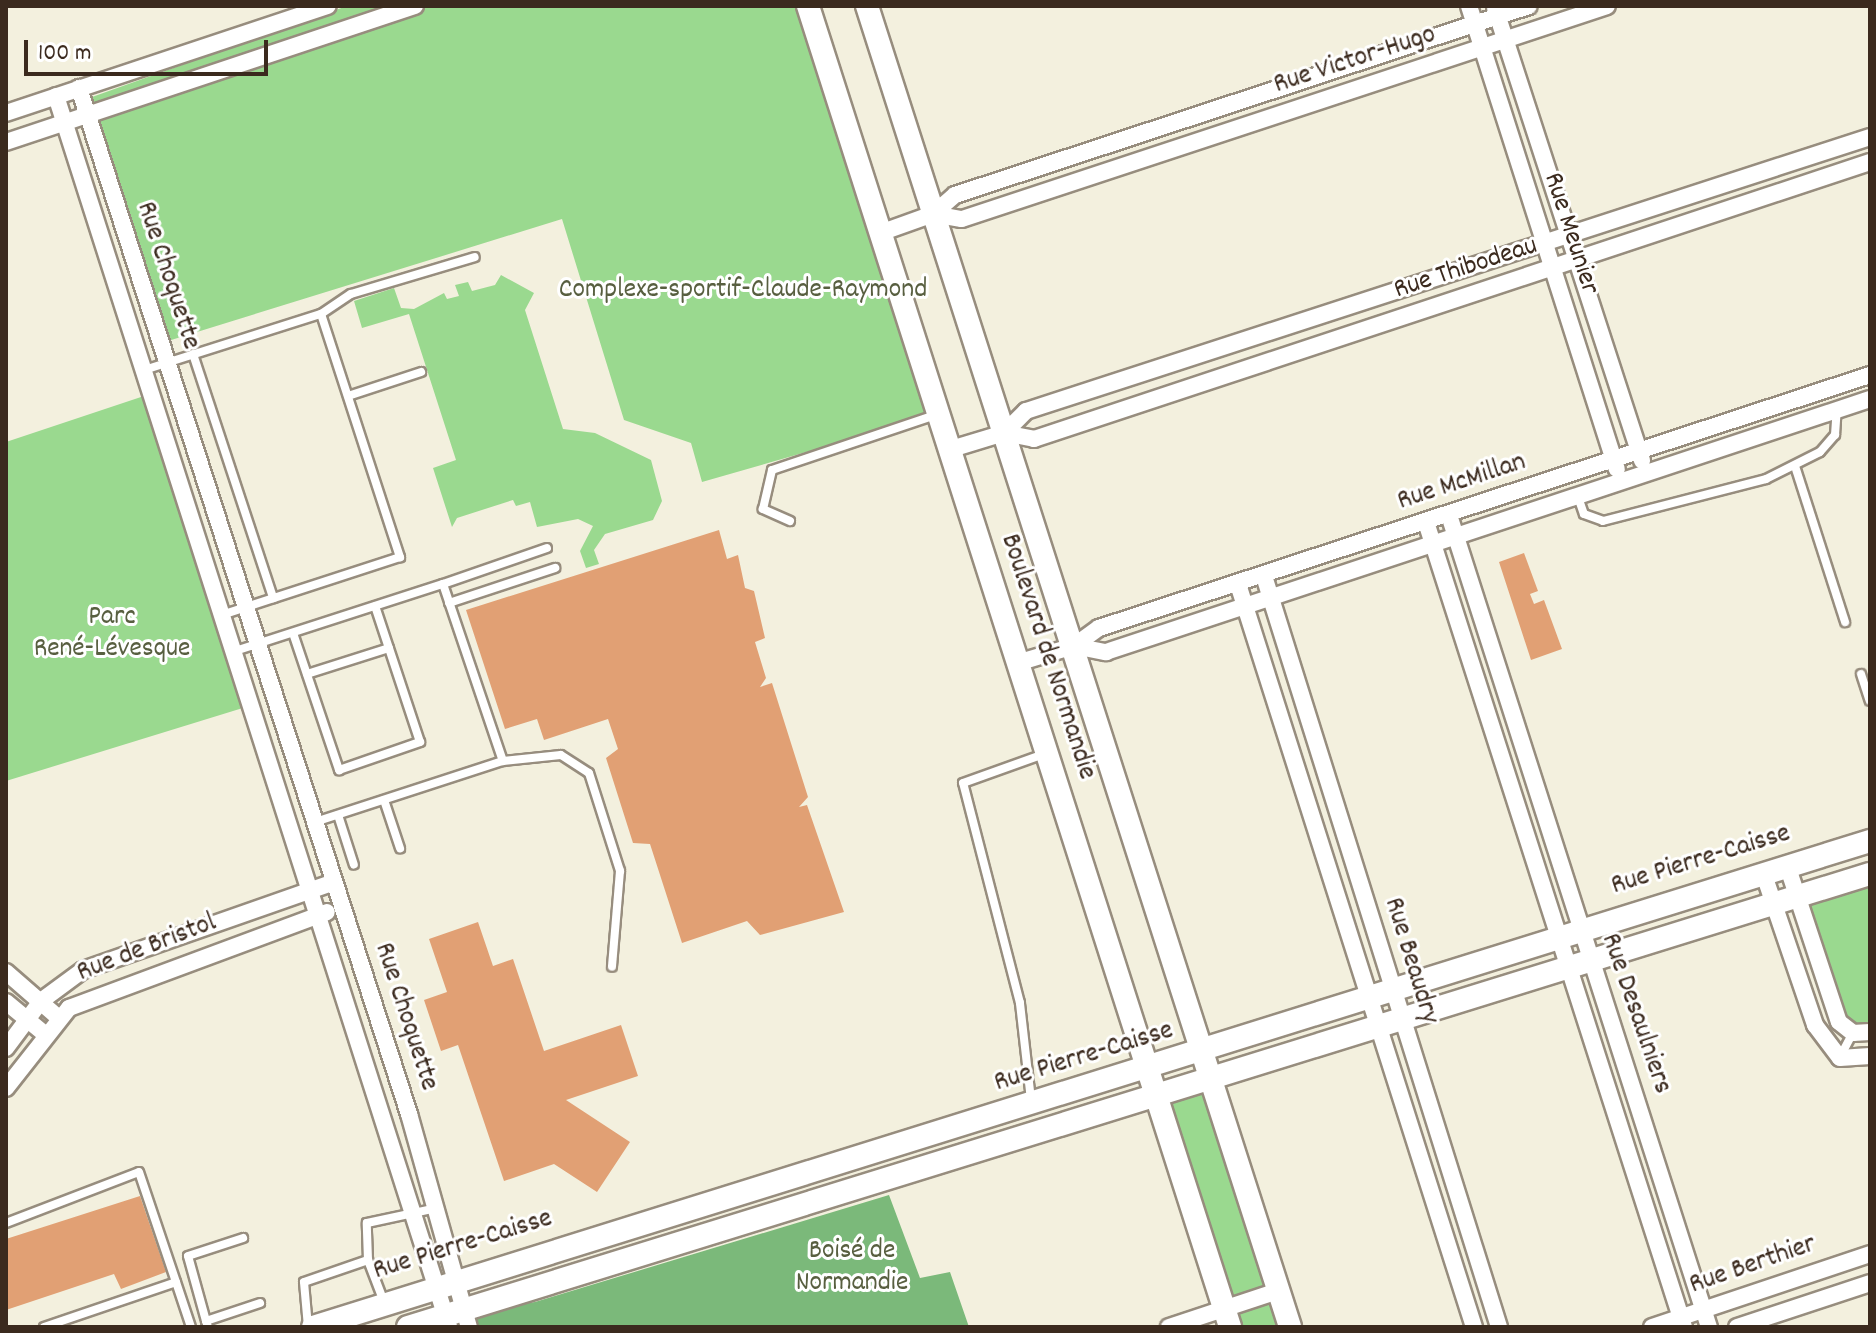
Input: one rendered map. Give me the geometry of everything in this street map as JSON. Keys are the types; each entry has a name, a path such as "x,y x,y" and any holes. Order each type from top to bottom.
{"street":[{"path":"6,113 328,6"},
{"path":"6,142 415,6"},
{"name":"Boulevard de Normandie","path":"808,6 936,415 1228,1318"},
{"name":"Boulevard de Normandie","path":"867,6 1290,1327"},
{"name":"Rue Meunier","path":"1469,6 1620,479"},
{"name":"Rue Victor-Hugo","path":"880,233 933,214 955,195 1475,26 1496,11 1529,6"},
{"name":"Rue Victor-Hugo","path":"933,214 962,219 1607,6"},
{"name":"Rue Meunier","path":"1496,11 1645,471"},
{"name":"Rue Choquette","path":"79,88 409,1114 437,1207 446,1282"},
{"name":"Rue Choquette","path":"56,96 414,1215 446,1282 457,1319"},
{"path":"1204,114 1211,136"},
{"name":"Rue Thibodeau","path":"948,450 1004,433 1026,411 1870,137"},
{"name":"Rue Thibodeau","path":"1004,433 1034,439 1870,162"},
{"path":"1766,170 1773,193"},
{"path":"1305,322 1312,348"},
{"name":"Rue McMillan","path":"1017,663 1074,646 1099,628 1640,453 1870,375"},
{"name":"Rue McMillan","path":"1074,646 1106,652 1271,600 1577,493 1870,399"},
{"path":"1569,475 1577,493"},
{"path":"182,487 205,480"},
{"name":"Rue Desaulniers","path":"1449,515 1522,748 1569,933 1567,964 1682,1322"},
{"name":"Rue Desaulniers","path":"1426,522 1501,754 1569,933 1590,957 1709,1327"},
{"name":"Rue Beaudry","path":"1264,576 1400,1019 1499,1327"},
{"name":"Rue Beaudry","path":"1238,584 1474,1327"},
{"path":"259,734 285,726"},
{"path":"1301,784 1327,776"},
{"name":"Rue Pierre-Caisse","path":"310,1327 446,1282 1201,1054 1569,933 1870,841"},
{"path":"1787,865 1831,1004 1861,1032"},
{"path":"1763,872 1815,1025 1840,1058 1870,1056"},
{"path":"408,1327 457,1319 771,1217 1159,1099 1567,964 1870,874"},
{"name":"Rue de Bristol","path":"6,1048 41,1001 121,954 334,882"},
{"name":"Rue de Bristol","path":"6,1088 59,1018 104,990 342,908"},
{"path":"6,972 59,1018"},
{"path":"6,1002 46,1035"},
{"path":"1031,1105 1041,1135"},
{"path":"968,1124 976,1155"},
{"path":"872,1153 879,1184"},
{"path":"1633,1166 1656,1159"},
{"path":"1422,1168 1445,1161"},
{"path":"763,1186 771,1217"},
{"path":"1453,1261 1476,1254"},
{"name":"Rue Berthier","path":"1652,1327 1682,1322 1703,1309 1870,1254"},
{"name":"Rue Berthier","path":"1745,1326 1775,1321 1870,1283"},
{"path":"1763,1289 1775,1321"},
{"path":"1169,1327 1228,1318 1278,1291"},
{"path":"1741,1296 1745,1326"}],"lane":[{"path":"144,370 321,314 351,294 475,257"},
{"path":"220,615 400,557 321,314"},
{"path":"193,354 273,598"},
{"path":"348,396 421,372"},
{"path":"1577,493 1584,514 1603,521 1680,506 1795,466 1835,435 1837,409"},
{"path":"790,521 763,509 772,470 936,415"},
{"path":"1795,466 1845,622"},
{"path":"232,652 547,548"},
{"path":"449,603 555,568"},
{"path":"443,584 503,761"},
{"path":"293,633 339,770 420,742 375,606"},
{"path":"307,674 389,648"},
{"path":"1861,674 1870,701"},
{"path":"1501,754 1522,748"},
{"path":"1031,1105 1020,1003 963,783 1047,753"},
{"path":"315,822 503,761 561,755 589,773 620,871 612,967"},
{"path":"384,800 400,848"},
{"path":"338,815 354,865"},
{"path":"1840,1058 1861,1032"},
{"path":"386,1121 409,1114"},
{"path":"6,1223 139,1172 191,1327"},
{"path":"385,1302 368,1260 367,1223 414,1215 437,1207"},
{"path":"243,1238 188,1256 207,1324 260,1303"},
{"path":"310,1327 304,1282 368,1260"},
{"path":"44,1327 176,1282"}],"green space":[{"name":"Complexe-sportif-Claude-Raymond","path":"347,6 810,6 935,415 702,482 691,443 624,420 562,219 155,345 78,102"},
{"path":"501,275 534,293 525,310 563,429 595,433 651,460 662,501 653,520 605,534 594,550 599,564 586,568 580,551 593,526 578,519 537,527 530,502 516,506 513,500 457,518 452,527 433,468 456,460 409,314 362,328 354,301 394,288 401,308 414,309 444,293 447,299 459,296 455,285 468,282 472,291 495,285"},
{"name":"Parc René-Lévesque","path":"147,395 246,707 6,781 6,442"},
{"path":"1870,882 1870,1026 1855,1027 1846,1020 1805,902"},
{"path":"1210,1082 1290,1327 1229,1327 1159,1100"},
{"name":"Boisé de Normandie","path":"889,1195 920,1278 950,1272 969,1327 468,1327 465,1312 535,1302"}],"building":[{"path":"719,530 727,559 738,555 745,588 754,591 765,638 755,642 766,678 760,687 772,683 808,797 799,807 807,805 844,912 760,935 747,921 682,943 650,844 633,843 606,758 618,749 608,719 544,740 537,719 505,729 466,610"},
{"path":"1524,553 1538,591 1530,594 1534,604 1544,600 1562,649 1531,660 1499,562"},
{"path":"478,922 493,966 513,959 544,1051 621,1025 638,1076 566,1100 630,1142 597,1192 554,1164 504,1181 458,1045 441,1051 424,1000 447,992 429,939"},
{"path":"140,1196 166,1272 121,1289 114,1274 6,1310 6,1239"}]}
